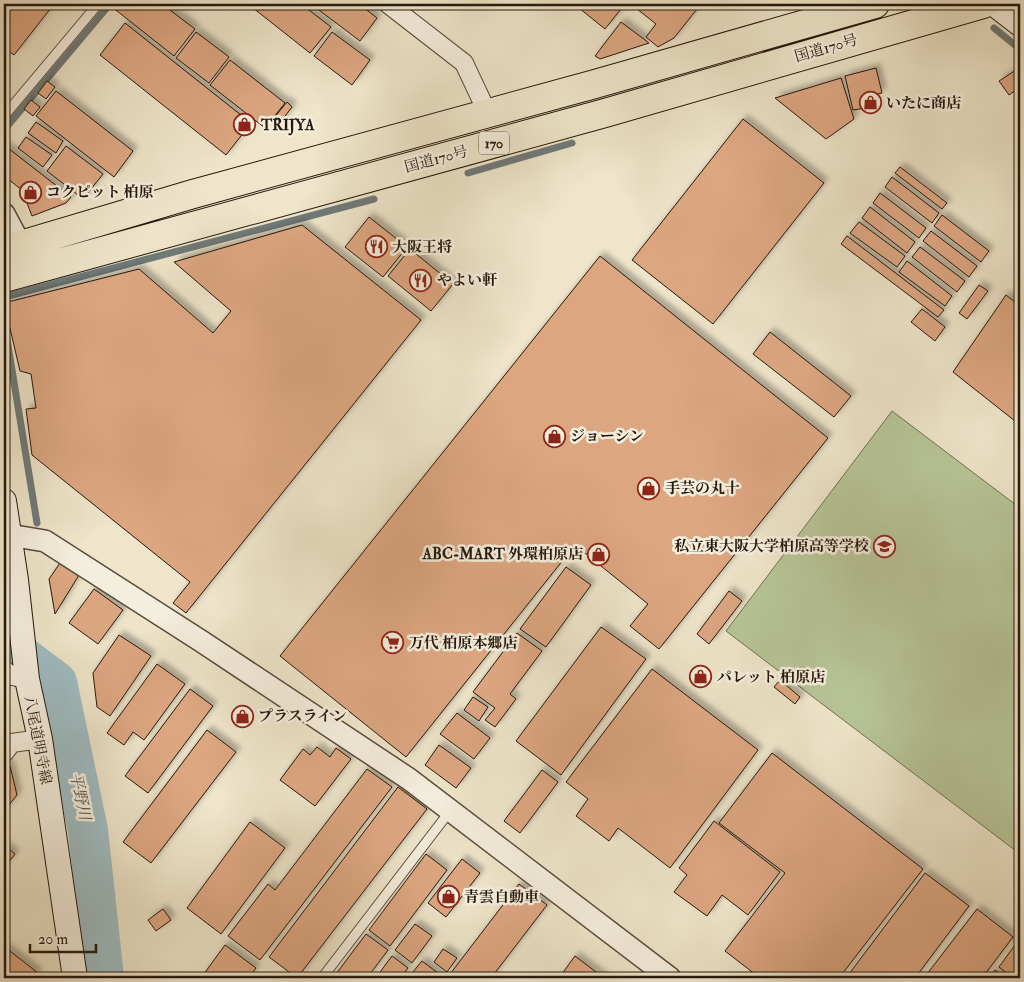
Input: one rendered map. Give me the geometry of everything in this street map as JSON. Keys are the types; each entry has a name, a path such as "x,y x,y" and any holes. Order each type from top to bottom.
{"highway":[{"name":"国道170号","path":"12,248 193,194 488,114 875,4"},
{"name":"国道170号","path":"4,278 604,112 984,4"}],"main road":[{"path":"994,4 1020,24"},
{"name":"八尾道明寺線","path":"4,501 9,535 8,559 24,645 27,680 40,739 75,978"}],"street":[{"path":"388,4 464,63 488,114"},
{"path":"4,214 12,248 30,271"},
{"path":"9,535 45,541 268,685 409,779 670,978"},
{"path":"4,670 12,676 27,680"},
{"path":"4,753 12,743 40,739"}],"lane":[{"path":"4,116 98,4"},
{"path":"322,978 450,810"}],"green space":[{"path":"892,411 1020,508 1020,854 726,631"}],"building":[{"path":"4,4 54,4 14,55 4,48"},
{"path":"114,4 162,4 195,29 174,56 112,7"},
{"path":"248,4 301,4 331,27 310,53"},
{"path":"311,4 359,4 377,18 360,41"},
{"path":"574,4 625,4 605,29"},
{"path":"632,4 701,4 674,38 658,47 646,37 656,24"},
{"path":"621,22 649,43 600,59 595,56"},
{"path":"125,23 251,123 226,155 100,55"},
{"path":"196,32 229,57 209,83 176,58"},
{"path":"332,32 370,60 352,85 314,56"},
{"path":"230,60 285,103 265,128 210,85"},
{"path":"876,68 882,93 864,97 866,108 853,110 845,76"},
{"path":"1016,70 1020,75 1020,87 1009,95 999,81"},
{"path":"841,78 854,119 826,139 775,98"},
{"path":"47,81 55,87 46,99 38,93"},
{"path":"56,91 133,151 114,177 36,116"},
{"path":"31,100 40,107 33,116 24,109"},
{"path":"287,102 292,107 279,124 273,119"},
{"path":"743,119 824,183 713,324 632,260"},
{"path":"36,122 63,141 56,153 28,133"},
{"path":"26,137 52,155 43,167 18,148"},
{"path":"4,145 71,197 66,203 32,216 22,190 4,176"},
{"path":"66,146 103,174 83,199 47,171"},
{"path":"900,167 947,203 942,209 895,173"},
{"path":"892,177 939,213 932,223 885,187"},
{"path":"880,193 926,228 919,238 873,203"},
{"path":"870,207 915,242 907,253 862,218"},
{"path":"942,215 989,251 981,262 934,226"},
{"path":"369,217 407,247 383,277 345,247"},
{"path":"859,222 905,256 897,267 850,233"},
{"path":"302,225 421,320 186,613 173,603 190,582 32,455 26,409 36,408 31,374 20,371 4,303 139,269 213,333 231,311 174,262"},
{"path":"931,231 977,266 969,277 923,241"},
{"path":"847,236 944,310 938,317 841,244"},
{"path":"920,247 965,281 957,292 912,257"},
{"path":"410,249 453,284 431,311 388,276"},
{"path":"600,256 828,438 659,649 630,626 648,604 575,545 406,757 280,656"},
{"path":"907,261 952,296 945,306 899,272"},
{"path":"979,285 988,291 967,319 959,313"},
{"path":"1006,295 1020,306 1020,425 953,372"},
{"path":"922,309 945,327 935,341 911,322"},
{"path":"770,332 851,396 834,417 753,354"},
{"path":"60,563 79,575 55,614 49,579"},
{"path":"566,567 591,585 546,647 520,629"},
{"path":"94,589 123,610 98,644 69,623"},
{"path":"729,591 742,601 709,644 697,634"},
{"path":"601,627 646,659 561,775 516,741"},
{"path":"517,633 542,651 510,694 516,699 495,727 485,720 495,708 473,692"},
{"path":"119,635 151,656 110,716 97,707 93,673"},
{"path":"157,664 185,684 144,740 133,732 124,745 107,733"},
{"path":"652,669 758,750 670,868 618,828 609,841 576,816 588,799 566,782"},
{"path":"780,680 800,697 795,704 774,687"},
{"path":"190,689 213,706 148,793 125,776"},
{"path":"473,697 488,707 479,721 464,710"},
{"path":"457,713 490,738 474,759 440,734"},
{"path":"207,730 236,752 151,863 123,842"},
{"path":"439,745 471,768 456,788 425,765"},
{"path":"317,747 330,757 336,748 351,759 315,806 280,780 303,749 310,755"},
{"path":"772,753 923,869 839,978 760,978 725,951 785,873 719,823"},
{"path":"4,761 10,766 17,795 4,811"},
{"path":"367,769 392,787 260,960 228,936 268,884 275,890"},
{"path":"542,770 558,782 520,833 504,821"},
{"path":"398,787 427,809 297,978 269,957"},
{"path":"714,821 780,872 748,915 722,895 707,916 674,892 687,875 679,868"},
{"path":"250,822 285,848 221,934 187,908"},
{"path":"4,845 15,854 4,868"},
{"path":"426,854 447,870 390,946 369,930"},
{"path":"462,859 480,873 446,917 428,903"},
{"path":"925,873 969,906 915,978 846,978"},
{"path":"519,884 547,905 491,978 447,978"},
{"path":"163,909 171,920 156,931 148,920"},
{"path":"977,909 1013,937 982,978 924,978"},
{"path":"415,924 432,936 412,963 395,950"},
{"path":"366,934 388,950 367,978 333,978"},
{"path":"1020,938 1020,978 1013,978 999,967"},
{"path":"225,945 256,968 248,978 201,978"},
{"path":"6,948 38,973 34,978 4,978 4,951"},
{"path":"443,949 457,958 447,972 434,962"},
{"path":"392,956 408,968 400,978 389,978 380,972"},
{"path":"575,956 604,978 559,978"},
{"path":"422,961 442,976 440,978 408,978"},
{"path":"995,970 1006,978 988,978"}],"waterway":[{"path":"4,130 110,4"},
{"path":"994,28 1020,49"},
{"path":"468,173 572,143"},
{"path":"4,297 374,199"},
{"path":"4,321 37,523"},
{"name":"平野川","path":"4,642 57,682 88,830 104,978"},
{"name":"平野川","path":"55,672 57,682"}],"place":[{"name":"いたに商店","path":"870,103"},
{"name":"TRIJYA","path":"245,125"},
{"name":"コクピット 柏原","path":"30,192"},
{"name":"大阪王将","path":"376,247"},
{"name":"やよい軒","path":"421,280"},
{"name":"ジョーシン","path":"554,436"},
{"name":"手芸の丸十","path":"649,488"},
{"name":"私立東大阪大学柏原高等学校","path":"885,546"},
{"name":"ABC-MART 外環柏原店","path":"599,554"},
{"name":"万代 柏原本郷店","path":"393,643"},
{"name":"パレット 柏原店","path":"701,677"},
{"name":"プラスライン","path":"242,716"},
{"name":"青雲自動車","path":"448,897"}]}
